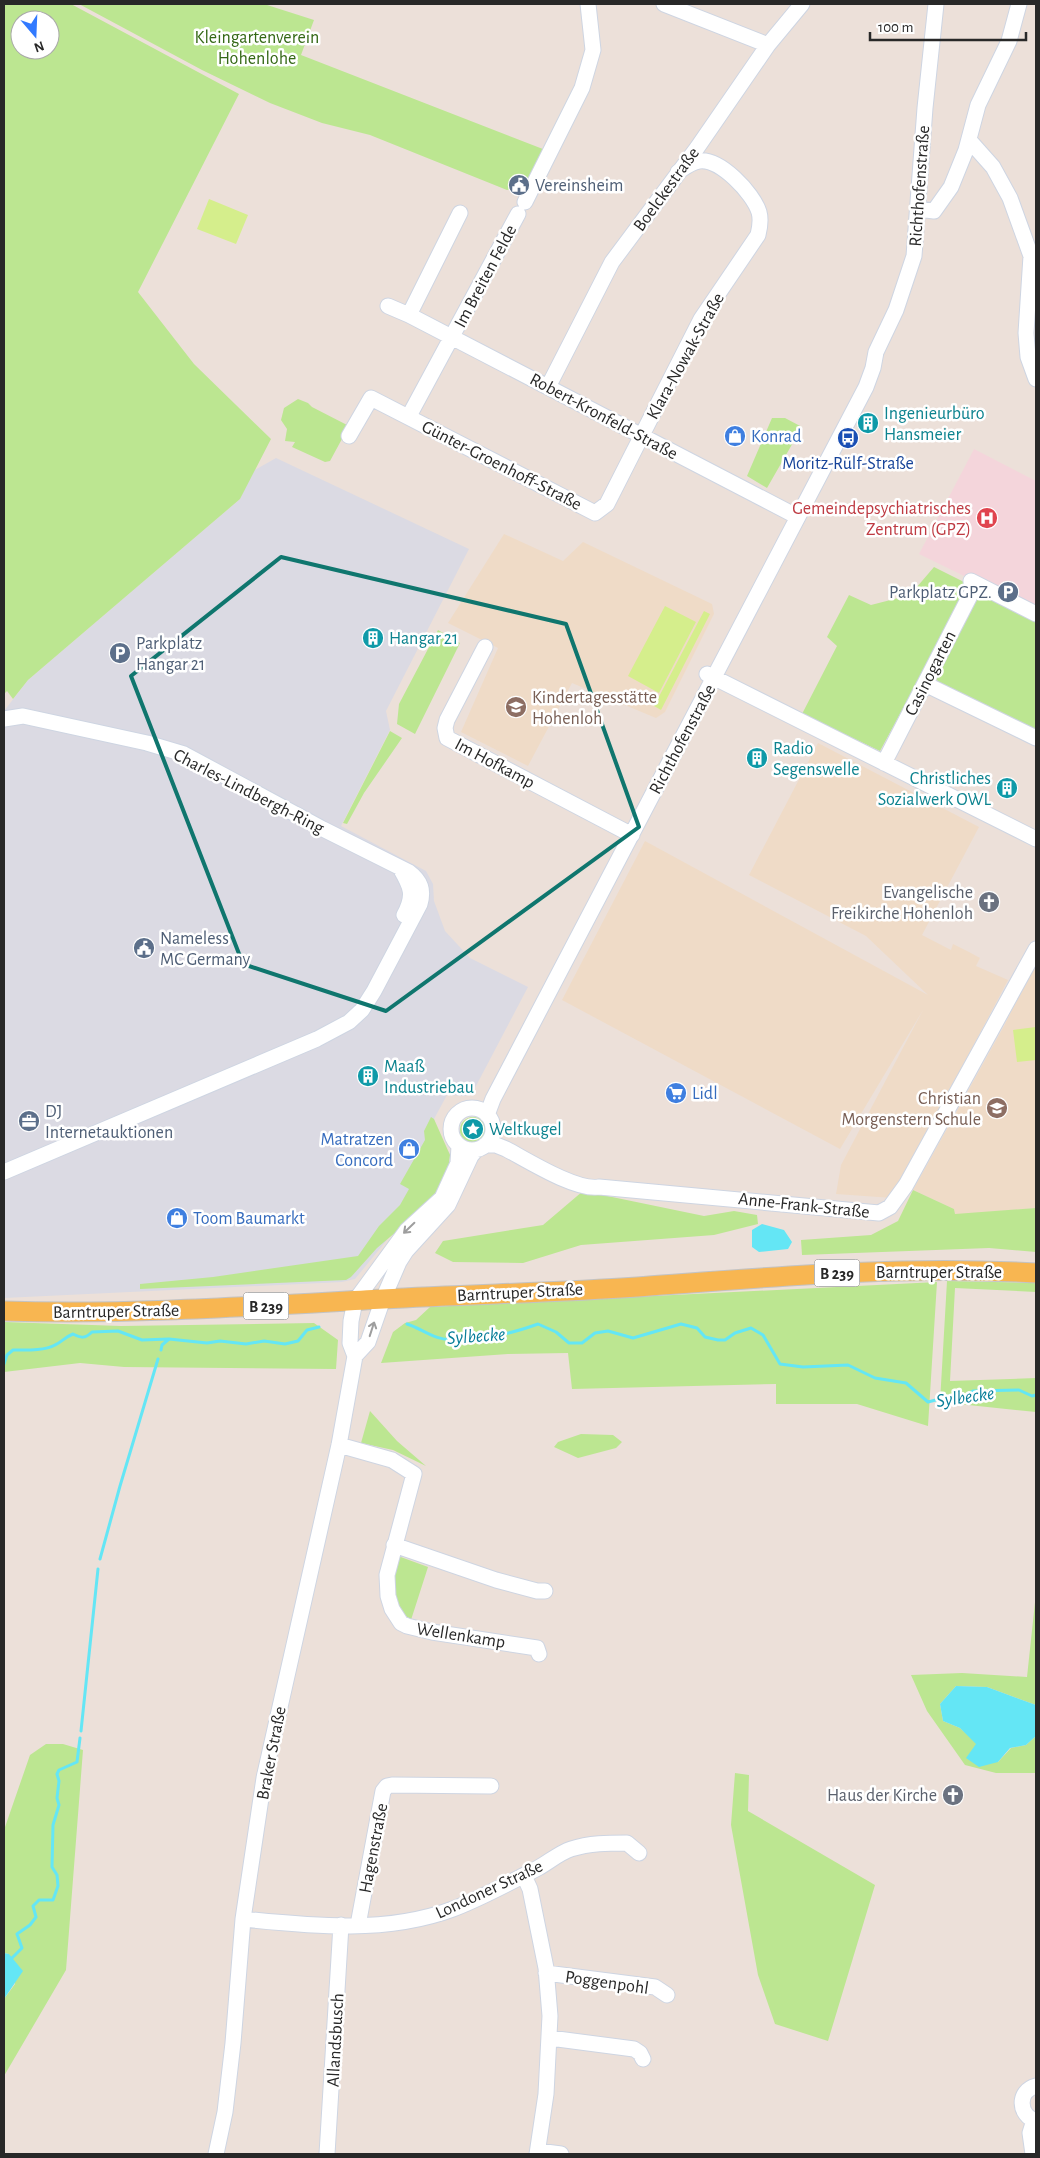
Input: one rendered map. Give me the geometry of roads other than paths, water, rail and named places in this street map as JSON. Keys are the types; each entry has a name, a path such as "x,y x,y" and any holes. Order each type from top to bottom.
{"main road":[{"name":"Barntruper Straße","path":"4,1311 58,1313 174,1311 638,1287 730,1278 868,1272 948,1270 1036,1273"}],"street":[{"name":"Im Breiten Felde","path":"452,338 522,208 582,88 593,50 588,4"},
{"path":"664,4 768,45"},
{"name":"Boelckestraße","path":"548,387 612,262 768,45 802,4"},
{"name":"Richthofenstraße","path":"486,1117 493,1099 710,675 794,515 866,388 873,368 873,361 896,310 912,261 936,4"},
{"path":"918,209 934,211 951,188 969,140 978,105 1009,41 1019,4"},
{"path":"969,140 993,167 1010,198 1033,257 1026,333 1028,357 1036,379"},
{"name":"Klara-Nowak-Straße","path":"641,436 701,319 758,235 760,223 759,212 753,200 723,168 709,161 698,161 678,172"},
{"path":"409,315 460,213"},
{"name":"Robert-Kronfeld-Straße","path":"388,306 409,315 794,515"},
{"name":"Günter-Groenhoff-Straße","path":"409,416 452,338"},
{"name":"Günter-Groenhoff-Straße","path":"350,436 371,398 595,513 607,504 641,436"},
{"name":"Casinogarten","path":"884,763 925,684 973,583 1036,614"},
{"name":"Im Hofkamp","path":"485,647 447,720 445,728 448,738 628,833"},
{"path":"710,675 1036,839"},
{"path":"925,684 1036,738"},
{"name":"Charles-Lindbergh-Ring","path":"4,720 22,716 147,743 184,754 400,868 407,880 411,894 407,910 364,992 334,1029 317,1039 274,1058 4,1172"},
{"name":"Anne-Frank-Straße","path":"481,1147 496,1145 573,1182 592,1189 599,1187 879,1212 890,1207 906,1185 1036,949"},
{"path":"355,1301 406,1230 442,1198 458,1163 459,1146 452,1134 451,1127 454,1118 466,1109 486,1117 490,1139 471,1156 448,1205 406,1251 399,1262 383,1299"},
{"name":"Anne-Frank-Straße","path":"486,1117 511,1142 572,1174 595,1182 599,1187"},
{"path":"459,1146 470,1150 481,1147"},
{"name":"Braker Straße","path":"355,1356 368,1342 383,1299"},
{"name":"Braker Straße","path":"216,2154 225,2112 233,2043 243,1919 264,1778 339,1445 355,1356 350,1343 351,1321 355,1301"},
{"name":"Wellenkamp","path":"339,1445 392,1460 414,1474 387,1575 388,1596 392,1609 401,1623 432,1632 537,1648 539,1654"},
{"path":"394,1545 496,1580 538,1591 545,1590"},
{"name":"Hagenstraße","path":"358,1926 384,1791 387,1786 392,1784 491,1786"},
{"name":"Londoner Straße","path":"243,1919 313,1925 387,1925 429,1916 471,1901 524,1876 564,1852 586,1845 628,1843 639,1853"},
{"name":"Poggenpohl","path":"524,1876 530,1888 546,1973 550,2016 546,2094 537,2153 560,2154"},
{"name":"Allandsbusch","path":"327,2154 341,1925"},
{"name":"Poggenpohl","path":"546,1973 655,1988 666,1994"},
{"path":"550,2038 634,2049 640,2053 643,2059"},
{"path":"1033,2154 1030,2133 1035,2121 1024,2111 1022,2101 1027,2090 1036,2086"}],"water":[{"path":"762,1224 784,1230 792,1242 788,1249 759,1252 752,1247 752,1230"},
{"path":"956,1686 987,1687 1036,1705 1036,1736 1026,1745 1010,1748 998,1762 979,1767 966,1758 976,1744 960,1728 943,1721 940,1704"},
{"path":"4,1953 9,1954 23,1971 4,1999"}],"waterway":[{"name":"Sylbecke","path":"407,1324 435,1337 447,1339 455,1338 468,1332 486,1335 504,1334 538,1324 556,1332 569,1343 582,1343 595,1333 608,1331 633,1338 681,1324 697,1328 705,1337 725,1340 735,1333 751,1328 763,1335 780,1364 803,1367 848,1365 875,1378 906,1383 928,1402 955,1395 967,1395 973,1391 1019,1390 1032,1396 1036,1395"},
{"name":"Sylbecke","path":"4,1364 7,1355 13,1350 35,1350 51,1347 73,1334 83,1337 92,1332 118,1331 142,1340 169,1339 207,1343 220,1341 246,1344 264,1341 285,1344 298,1341 307,1330 319,1327"},
{"path":"161,1350 162,1345 169,1339"},
{"path":"100,1559 158,1359"},
{"path":"81,1731 98,1569"},
{"path":"12,1958 22,1948 17,1934 30,1925 36,1917 33,1906 39,1900 53,1900 58,1886 57,1875 52,1867 53,1825 59,1805 57,1798 59,1781 57,1774 59,1770 77,1762 80,1738"}],"place":[{"name":"Vereinsheim","path":"519,185"},
{"name":"Ingenieurbüro Hansmeier","path":"868,423"},
{"name":"Konrad","path":"735,436"},
{"name":"Moritz-Rülf-Straße","path":"848,438"},
{"name":"Gemeindepsychiatrisches Zentrum (GPZ)","path":"987,518"},
{"name":"Parkplatz GPZ.","path":"1008,592"},
{"name":"Hangar 21","path":"373,638"},
{"name":"Parkplatz Hangar 21","path":"120,653"},
{"name":"Kindertagesstätte Hohenloh","path":"516,707"},
{"name":"Radio Segenswelle","path":"757,758"},
{"name":"Christliches Sozialwerk OWL","path":"1007,788"},
{"name":"Evangelische Freikirche Hohenloh","path":"989,902"},
{"name":"Nameless MC Germany","path":"144,948"},
{"name":"Maaß Industriebau","path":"368,1076"},
{"name":"Lidl","path":"676,1093"},
{"name":"Christian Morgenstern Schule","path":"997,1108"},
{"name":"DJ Internetauktionen","path":"29,1121"},
{"name":"Weltkugel","path":"473,1129"},
{"name":"Matratzen Concord","path":"409,1149"},
{"name":"Toom Baumarkt","path":"177,1218"},
{"name":"Haus der Kirche","path":"953,1795"}],"park label":[{"name":"Kleingartenverein Hohenlohe","path":"257,47"}]}
